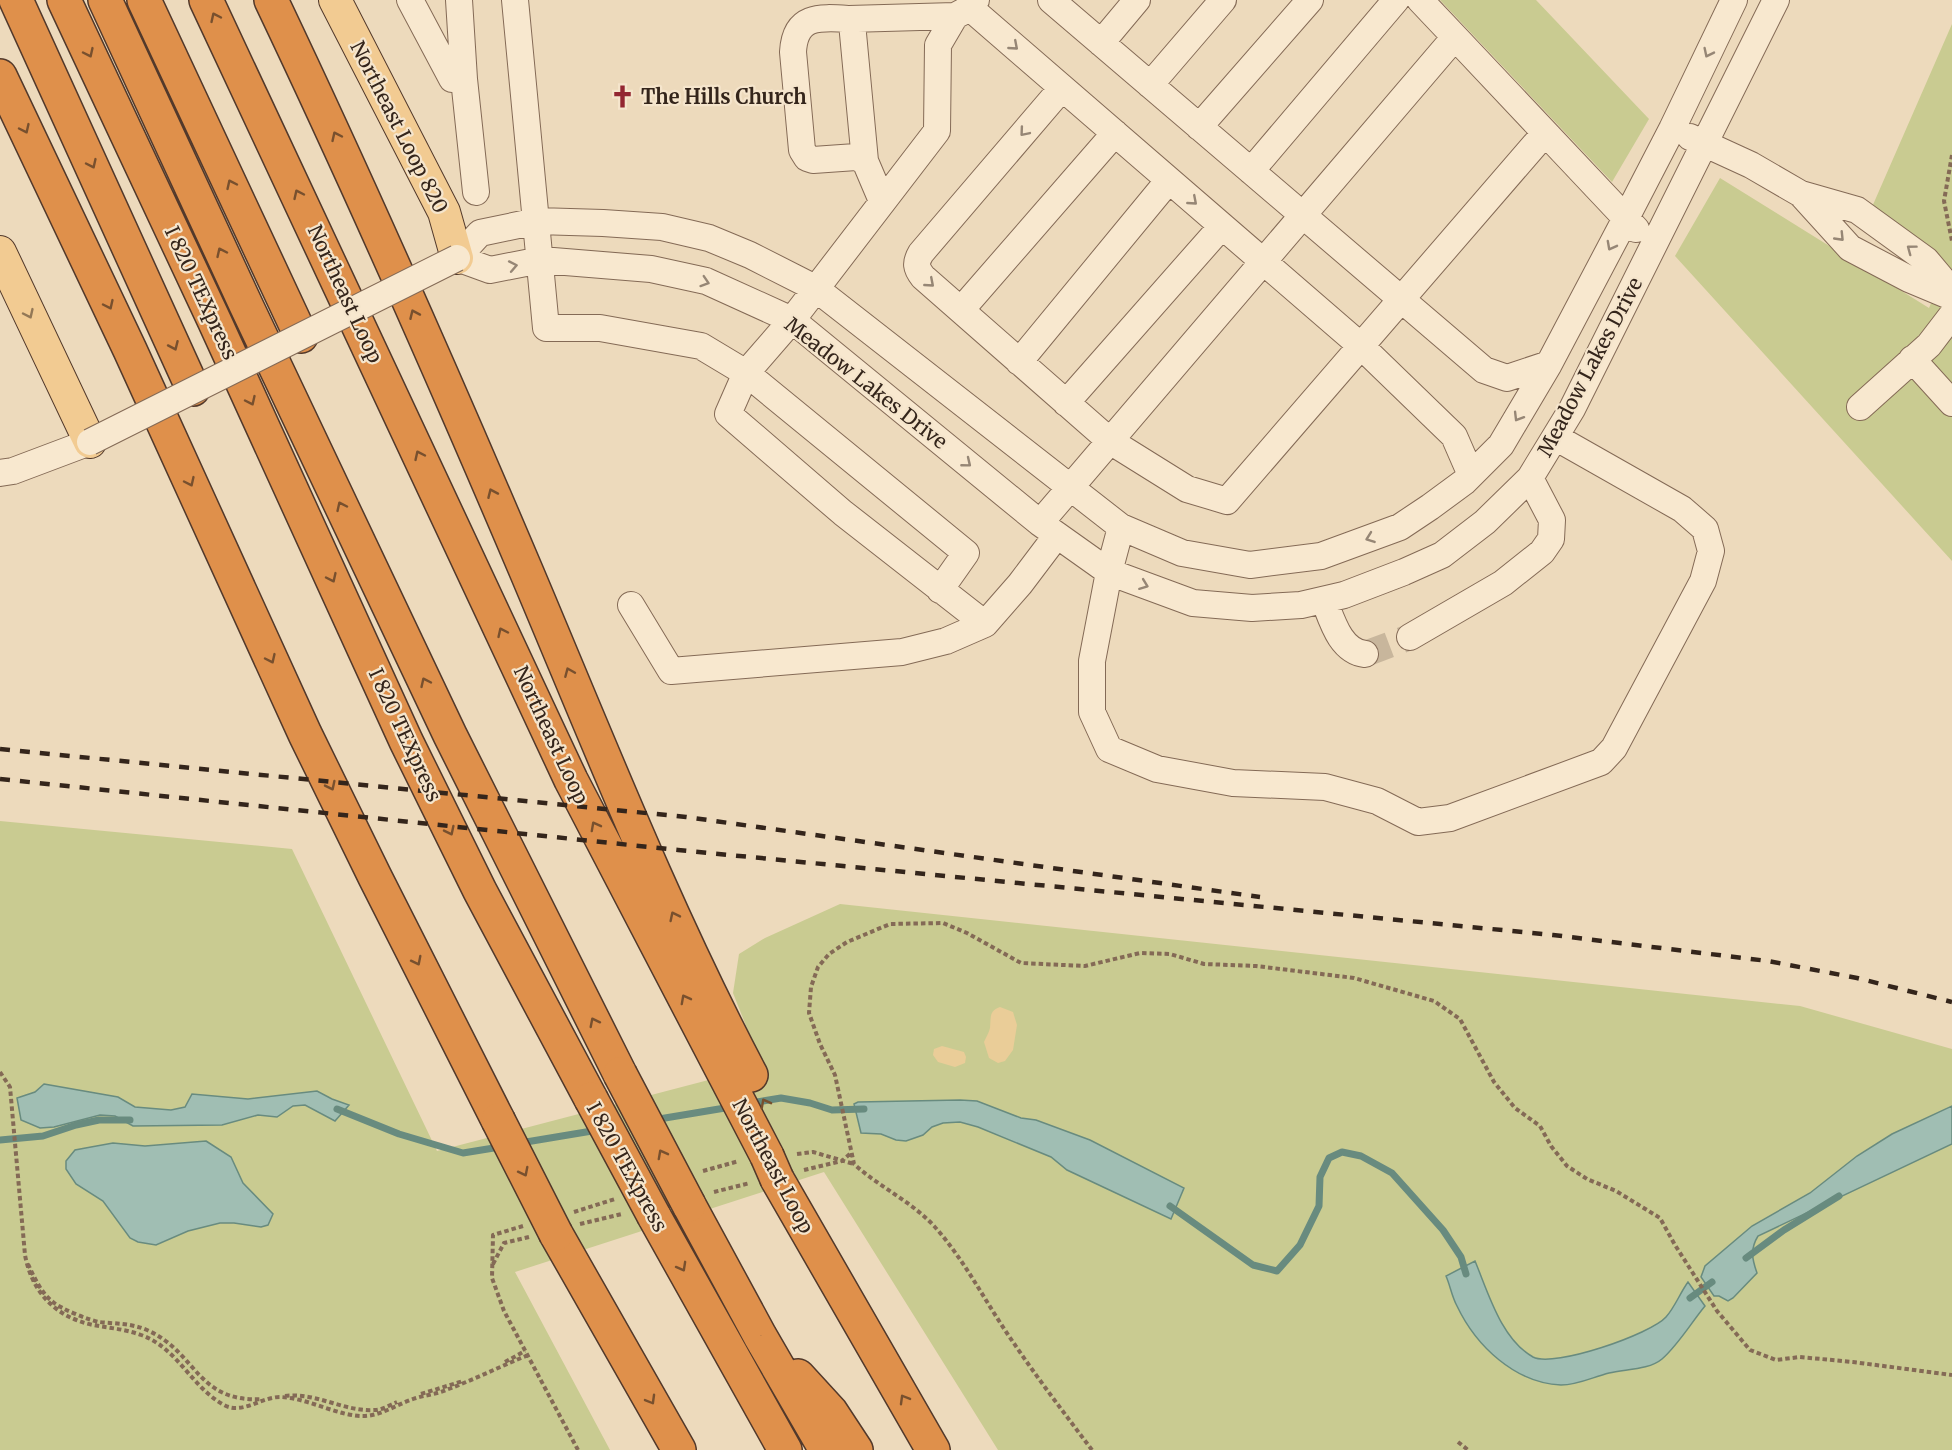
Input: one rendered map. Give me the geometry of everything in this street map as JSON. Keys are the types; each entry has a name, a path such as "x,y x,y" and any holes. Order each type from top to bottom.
{"highway":[{"path":"16,0 193,389"},
{"name":"I 820 TEXpress","path":"64,0 214,320 406,741 480,891 654,1216 785,1450"},
{"name":"I 820 TEXpress","path":"105,0 246,305 450,735 620,1074 760,1336 826,1450"},
{"path":"144,0 301,336"},
{"name":"Northeast Loop","path":"206,0 571,780 724,1048 769,1163 933,1450"},
{"path":"271,0 342,148 514,542 724,1048"},
{"path":"0,76 130,350 305,734 375,877 554,1228 679,1450"},
{"path":"554,1228 552,1263 653,1450"},
{"path":"760,1336 831,1412 856,1450"},
{"path":"756,1397 767,1450"}],"main road":[{"name":"Northeast Loop 820","path":"334,0 444,212 457,258"},
{"path":"0,252 90,442"}],"street":[{"path":"410,0 452,79 464,79"},
{"path":"459,0 464,79 476,192"},
{"path":"514,0 546,328 600,328 701,346 746,373 966,554 940,590"},
{"path":"1051,0 1484,370 1507,378 1549,364"},
{"path":"1101,42 1137,0"},
{"path":"1150,85 1223,0"},
{"path":"1199,127 1310,0"},
{"path":"1251,171 1396,0"},
{"path":"1420,0 1653,247"},
{"name":"Meadow Lakes Drive","path":"1734,0 1626,218 1549,364 1501,445 1471,475 1400,527 1321,556 1250,565 1182,553 1121,527 815,288 750,255 709,238 662,228 537,221 480,233 457,258 490,270 541,260 651,269 706,281 792,320 1049,529 1109,572 1193,603 1252,608 1301,605 1344,595 1442,555 1485,522 1530,478 1572,409 1776,0"},
{"path":"967,8 938,45 938,131 792,320 746,373 728,414 843,513 985,624"},
{"path":"865,162 856,157 813,160 807,158 802,150 794,42 799,28 808,20 830,17 849,19 967,8 1361,346 1454,436 1471,475"},
{"path":"849,19 854,28 865,162 882,201"},
{"path":"631,605 671,671 902,652 946,641 985,624 1020,584 1071,488 1455,37"},
{"path":"1062,88 917,259 917,268 923,277 1110,441 1186,489 1227,501 1545,133"},
{"path":"1672,129 1751,165 1801,194 1857,210 1926,260 1952,291"},
{"path":"961,310 1114,133"},
{"path":"1019,362 1169,180"},
{"path":"1801,194 1850,248 1909,279 1952,297"},
{"path":"1066,403 1222,226"},
{"path":"3,469 90,442 457,258"},
{"path":"1860,407 1929,345 1952,315"},
{"path":"1912,359 1952,402"},
{"path":"1121,527 1109,572 1092,661 1092,712 1109,749 1157,769 1233,783 1325,786 1377,801 1418,822 1450,818 1601,762 1614,748 1703,581 1711,551 1705,529 1682,509 1555,437"},
{"path":"1410,637 1503,583 1542,552 1551,539 1552,520 1530,478"},
{"path":"1324,600 1338,636 1357,653 1365,654"}],"path":[{"path":"1952,155 1944,201 1952,241"},
{"path":"854,1164 835,1075 820,1044 809,1013 811,987 818,967 829,954 847,942 890,924 943,923 967,933 1021,963 1085,966 1140,953 1170,954 1204,964 1257,966 1354,978 1434,1001 1460,1019 1494,1082 1515,1108 1540,1126 1551,1146 1567,1166 1587,1179 1616,1191 1660,1218 1717,1311 1750,1350 1776,1360 1800,1357 1952,1376"},
{"path":"0,1071 8,1077 12,1098 24,1256 38,1285 52,1302 97,1322 126,1323 149,1331 172,1346 205,1382 225,1395 245,1400 296,1395 376,1410 472,1378 525,1351"},
{"path":"0,1071 10,1088 28,1270 41,1294 61,1313 77,1321 123,1329 157,1342 171,1353 210,1394 230,1408 244,1407 266,1399 280,1397 314,1402 363,1416 378,1414 416,1398 444,1391 526,1356 578,1450"},
{"path":"701,1172 769,1163 813,1152 854,1164 910,1204 963,1261 1001,1324 1092,1450"},
{"path":"578,1450 504,1311 492,1278 493,1235 554,1228 621,1197"},
{"path":"1458,1442 1468,1450"}],"green space":[{"path":"1440,0 1536,0 1649,119 1612,182"},
{"path":"1952,24 1952,561 1675,256 1720,178 1929,308 1947,267 1872,207"},
{"path":"0,821 292,849 437,1151 762,1066 733,993 739,954 765,938 840,904 1800,1006 1952,1049 1952,1450 998,1450 824,1172 515,1272 610,1450 0,1450"}],"sand":[{"path":"1000,1007 1013,1012 1017,1025 1013,1050 1005,1061 998,1063 989,1058 984,1042 990,1030 992,1013"},
{"path":"942,1046 964,1052 965,1063 955,1067 938,1062 933,1055 934,1049"}],"water":[{"path":"44,1084 118,1097 135,1107 171,1110 185,1107 192,1094 248,1099 317,1091 349,1105 335,1121 305,1105 293,1106 277,1117 258,1115 222,1125 133,1126 115,1116 100,1115 54,1127 40,1128 21,1120 17,1098 35,1092"},
{"path":"977,1101 1090,1140 1184,1188 1171,1219 1067,1170 1051,1157 960,1122 943,1123 932,1127 923,1135 906,1141 881,1134 861,1133 854,1104 858,1102"},
{"path":"1952,1106 1952,1144 1758,1236 1753,1254 1757,1273 1728,1301 1714,1296 1701,1277 1705,1266 1752,1226 1810,1193 1857,1156 1892,1134"},
{"path":"206,1141 231,1157 243,1183 273,1214 268,1225 261,1227 220,1223 188,1231 156,1245 138,1242 130,1238 103,1201 76,1184 66,1169 66,1161 75,1150 113,1143 145,1146"},
{"path":"1475,1261 1504,1327 1512,1339 1533,1357 1561,1358 1580,1354 1642,1332 1666,1317 1688,1282 1705,1306 1674,1347 1657,1363 1609,1373 1573,1384 1544,1383 1513,1370 1499,1360 1486,1348 1465,1321 1455,1302 1446,1276"}],"waterway":[{"path":"751,1103 781,1098 832,1110 864,1109"},
{"path":"653,1120 731,1107"},
{"path":"337,1109 399,1134 463,1153 500,1147"},
{"path":"0,1140 43,1136 99,1120 130,1120"},
{"path":"520,1143 598,1130"},
{"path":"1170,1206 1253,1265 1277,1271 1300,1245 1319,1206 1320,1177 1329,1158 1342,1152 1361,1156 1392,1173 1443,1230 1461,1257 1466,1274"},
{"path":"1746,1258 1784,1230 1839,1196"},
{"path":"1690,1298 1712,1282"}],"tunnel":[{"path":"1365,654 1410,637"}],"railway":[{"path":"0,749 686,817 1260,897"},
{"path":"0,779 678,850 1553,935 1768,961 1857,978 1952,1002"}],"place":[{"name":"The Hills Church","path":"623,97"}]}
